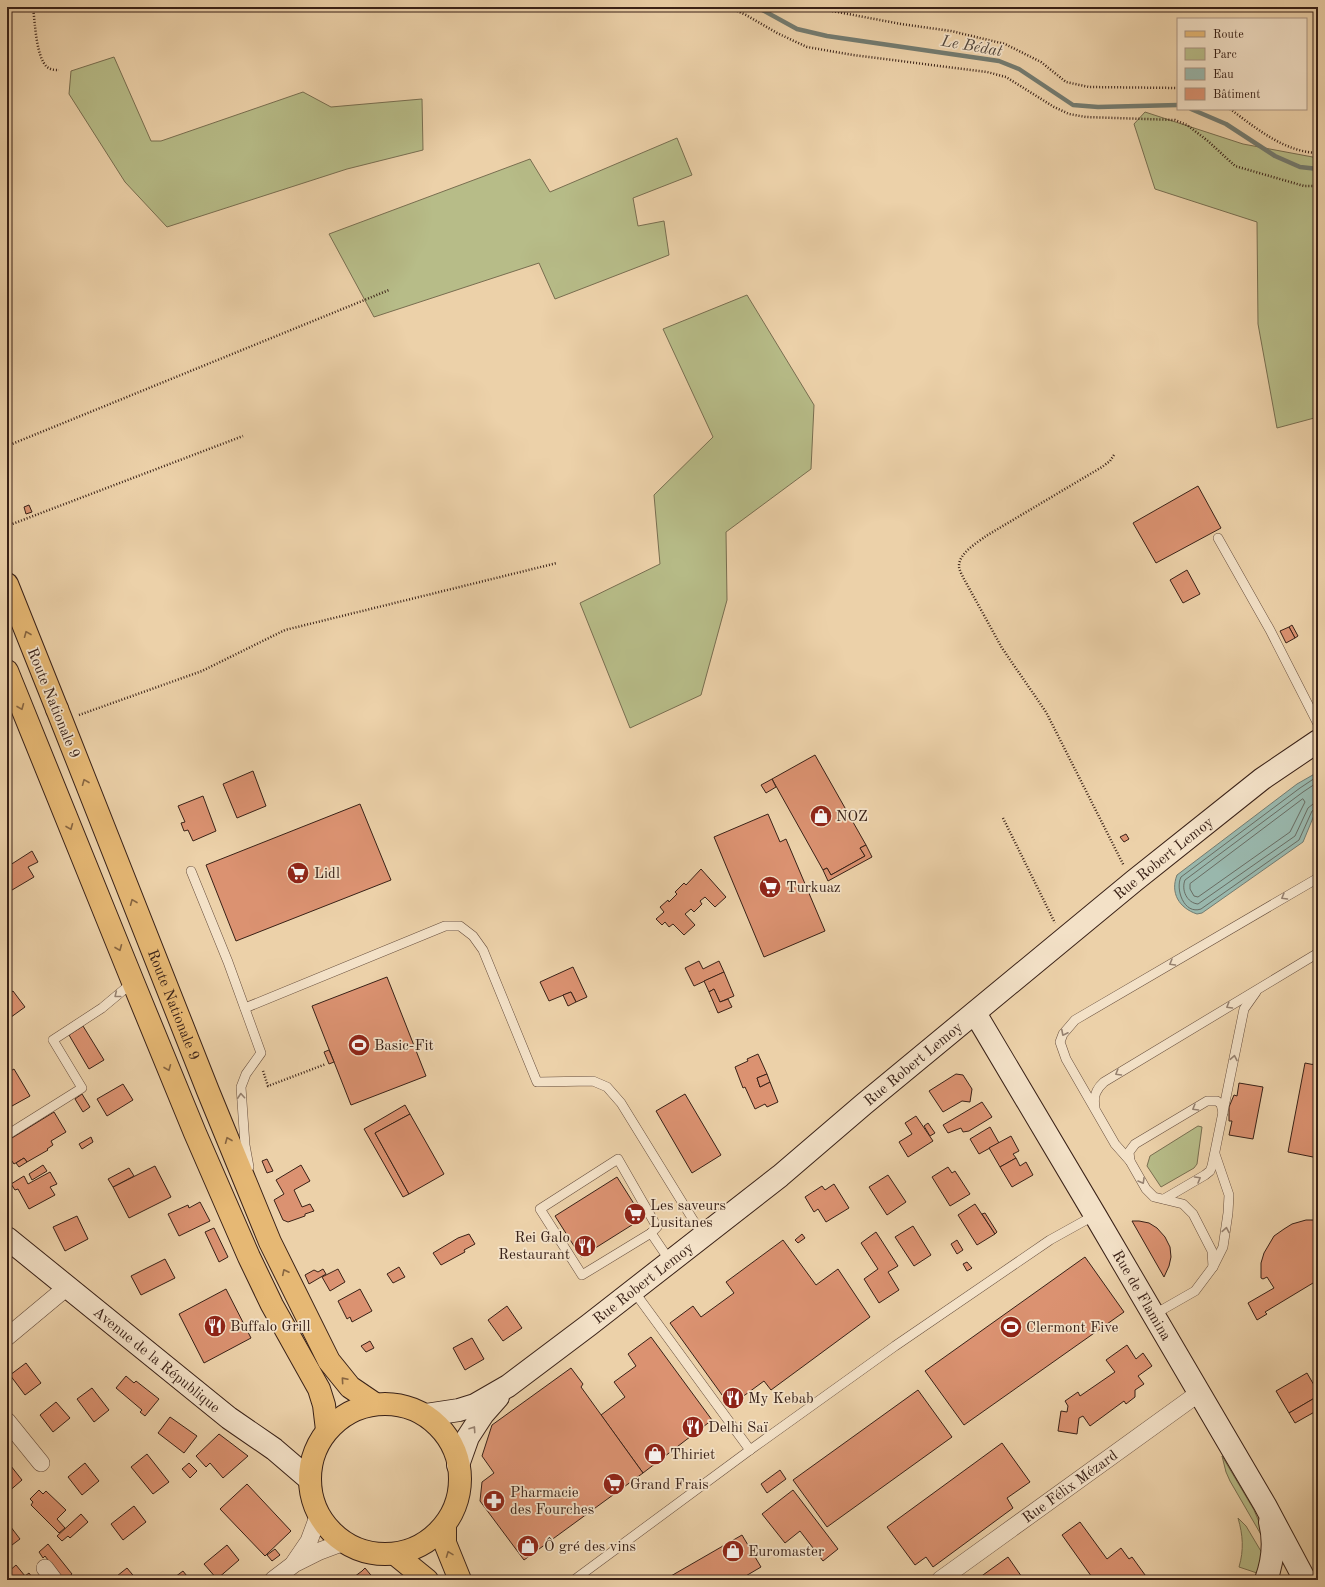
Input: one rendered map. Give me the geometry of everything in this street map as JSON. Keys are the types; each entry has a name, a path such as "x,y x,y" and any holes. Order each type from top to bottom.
{"main road":[{"name":"Route Nationale 9","path":"7,584 208,1091 270,1242 329,1361 350,1387 375,1404"},
{"path":"7,670 195,1133 249,1257 272,1305 319,1389 324,1404 327,1430"},
{"name":"Rue Robert Lemoy","path":"426,1415 459,1410 475,1405 508,1386 589,1325 780,1176 864,1104 1134,881 1262,779 1318,741"},
{"name":"Rue de Flamina","path":"975,1013 1265,1505 1305,1580"},
{"name":"Avenue de la République","path":"7,1238 229,1418 274,1450 309,1479"},
{"name":"Rue Robert Lemoy","path":"458,1465 468,1437 484,1414 508,1386"},
{"path":"375,1404 393,1404 416,1410 437,1423 446,1434 454,1448 460,1479 459,1496 453,1513 445,1526 425,1544 412,1550 396,1554 364,1552 344,1542 327,1528 319,1514 309,1479 314,1456 327,1430 341,1418 356,1410 375,1404"},
{"path":"1265,1505 1270,1524 1273,1547 1272,1561 1266,1580"},
{"path":"445,1526 445,1543 460,1580"},
{"path":"396,1554 427,1580"}],"street":[{"path":"7,1337 67,1287"},
{"name":"Rue Félix Mézard","path":"940,1580 1199,1393"},
{"path":"7,1421 41,1463"},
{"path":"294,1564 309,1541 319,1514"},
{"path":"273,1580 294,1564 320,1551 344,1542"}],"lane":[{"path":"1218,538 1270,630 1318,724"},
{"path":"191,871 245,1008 261,1053 246,1074 241,1087 245,1145 254,1204"},
{"path":"1213,1266 1212,1251 1193,1214 1183,1204 1154,1197 1150,1194 1130,1161 1115,1144 1062,1050 1060,1042 1068,1026 1081,1016 1318,878"},
{"path":"245,1008 444,926 460,926 473,936 483,950 537,1082 593,1081 607,1087 621,1103 704,1236"},
{"path":"1095,1110 1094,1094 1098,1087 1104,1082 1262,985 1318,953"},
{"path":"7,1135 82,1088 53,1040 102,1008 133,982"},
{"path":"1164,1199 1210,1171 1224,1114 1244,1009 1249,1000 1262,985"},
{"path":"1130,1161 1129,1152 1135,1144 1207,1101 1217,1101 1222,1107 1224,1114"},
{"path":"1153,1315 1195,1291 1213,1266 1222,1247 1230,1203 1229,1195 1215,1154"},
{"path":"618,1160 657,1227 651,1233 582,1275 540,1210 618,1160"},
{"path":"574,1580 750,1450 997,1275 1050,1240 1095,1215"},
{"path":"651,1233 670,1262"},
{"path":"632,1290 750,1450"}],"path":[{"path":"33,7 40,56 46,66 51,69 59,70"},
{"path":"729,7 777,33 807,47 853,55 987,72 1006,77 1054,107 1069,114 1086,117 1175,120 1187,125 1208,141 1235,166 1304,186 1318,186"},
{"path":"821,7 827,10 901,24 951,31 1005,44 1040,62 1066,82 1089,87 1177,88"},
{"path":"1231,110 1271,138 1305,152 1318,153"},
{"path":"7,446 390,290"},
{"path":"7,526 243,436"},
{"path":"1114,455 1110,461 1102,467 976,544 962,557 959,566 1002,648 1046,712 1123,864 1134,881"},
{"path":"59,715 202,671 285,630 557,563"},
{"path":"1003,818 1058,930 1064,939"},
{"path":"257,1073 262,1070 268,1086 326,1064"}],"green space":[{"path":"114,57 151,141 161,141 303,92 331,107 422,99 423,150 347,169 167,227 125,182 69,94 71,71"},
{"path":"1145,112 1243,144 1318,158 1318,417 1277,428 1258,324 1257,222 1155,189 1134,124"},
{"path":"677,138 692,175 633,198 638,226 664,221 669,255 555,299 539,263 374,317 329,234 530,159 550,192"},
{"path":"747,295 814,405 811,469 726,532 727,600 701,695 630,728 580,603 660,564 654,495 713,437 663,329"},
{"path":"1198,1126 1202,1127 1197,1164 1194,1168 1161,1187 1147,1166 1150,1156"},
{"path":"1222,1456 1254,1510 1265,1536 1263,1538 1230,1481"},
{"path":"1238,1518 1246,1526 1265,1558 1260,1574 1239,1567 1242,1555 1242,1542"}],"water":[{"path":"1318,772 1318,812 1315,813 1303,842 1202,913 1197,914 1185,908 1181,904 1175,888 1177,875 1297,784"}],"building":[{"path":"1198,486 1221,528 1156,563 1133,523"},
{"path":"29,505 32,512 26,514 24,507"},
{"path":"1187,570 1200,594 1183,603 1170,580"},
{"path":"1292,625 1298,636 1295,638 1289,627"},
{"path":"1289,627 1295,638 1286,643 1280,631"},
{"name":"NOZ","path":"815,755 866,845 860,848 865,856 831,875 827,868 823,870 772,779"},
{"path":"253,771 266,806 237,818 223,784"},
{"path":"772,779 776,787 766,793 761,785"},
{"path":"203,796 216,831 193,841 188,830 184,831 181,823 185,822 178,806"},
{"name":"Lidl","path":"360,804 391,880 236,941 206,865"},
{"name":"Turkuaz","path":"768,814 780,842 786,839 825,931 764,957 714,837"},
{"path":"1126,834 1129,839 1124,842 1120,837"},
{"path":"866,845 872,857 828,881 823,870 827,868 831,875 865,856 860,848"},
{"path":"32,851 38,862 28,867 34,877 7,893 7,867"},
{"path":"701,869 726,897 715,907 705,897 700,901 702,904 694,912 691,909 685,914 695,925 684,935 673,924 669,927 665,922 662,925 656,919 664,912 660,907 668,900 669,902 677,894 675,892 684,883 686,885"},
{"path":"699,961 703,969 719,961 724,972 694,986 685,968"},
{"path":"573,967 587,997 576,1002 571,992 549,1001 540,982"},
{"path":"724,972 734,996 720,1002 714,989 709,992 704,981"},
{"path":"387,977 426,1076 351,1105 312,1006"},
{"path":"714,989 720,1002 728,999 732,1007 718,1013 709,992"},
{"path":"13,991 25,1007 7,1020 7,995"},
{"path":"571,992 576,1002 568,1006 563,995"},
{"path":"83,1026 104,1060 89,1069 69,1035"},
{"path":"1318,1039 1318,1066 1317,1070 1314,1070 1315,1065 1313,1065"},
{"path":"329,1050 334,1062 329,1064 324,1052"},
{"path":"758,1054 767,1074 757,1078 760,1087 770,1082 778,1102 767,1107 765,1104 755,1109 745,1087 743,1088 735,1067"},
{"path":"1305,1063 1315,1065 1314,1070 1317,1070 1318,1066 1318,1158 1288,1152"},
{"path":"14,1069 30,1096 12,1106 7,1098 7,1073"},
{"path":"767,1074 770,1082 760,1087 757,1078"},
{"path":"956,1074 963,1075 972,1089 970,1102 962,1101 943,1112 929,1091"},
{"path":"1239,1083 1263,1087 1253,1139 1229,1135 1232,1121 1229,1121 1229,1107 1234,1095 1237,1096"},
{"path":"123,1084 133,1100 107,1116 97,1099"},
{"path":"82,1094 90,1107 83,1112 75,1099"},
{"path":"685,1094 721,1155 692,1173 656,1111"},
{"path":"982,1102 992,1117 969,1131 963,1132 961,1128 948,1133 943,1125"},
{"path":"405,1105 410,1114 375,1133 409,1194 403,1197 364,1129"},
{"path":"54,1112 66,1132 51,1141 53,1145 47,1149 48,1150 27,1162 24,1158 14,1164 7,1154 7,1141"},
{"path":"410,1114 444,1174 409,1194 375,1133"},
{"path":"916,1116 933,1141 908,1157 899,1142 912,1134 905,1123"},
{"path":"928,1123 935,1133 930,1136 924,1126"},
{"path":"990,1127 999,1143 979,1154 970,1139"},
{"path":"1011,1136 1019,1151 1013,1154 1016,1158 1000,1167 989,1148"},
{"path":"91,1137 93,1142 82,1149 79,1144"},
{"path":"24,1158 27,1162 19,1167 16,1163"},
{"path":"1016,1158 1020,1166 1026,1162 1033,1175 1012,1187 1000,1167"},
{"path":"267,1159 273,1171 267,1173 262,1161"},
{"path":"43,1165 47,1171 32,1180 29,1174"},
{"path":"301,1165 310,1181 294,1190 302,1207 310,1204 314,1211 288,1222 283,1220 274,1200 284,1194 276,1180"},
{"path":"155,1166 171,1197 129,1218 113,1187"},
{"path":"948,1167 952,1173 955,1171 970,1194 950,1206 932,1177"},
{"path":"129,1168 134,1176 113,1187 108,1179"},
{"path":"50,1172 57,1184 50,1187 55,1195 29,1209 18,1189 15,1190 11,1184 24,1176 28,1184"},
{"path":"888,1175 906,1202 887,1215 869,1187"},
{"path":"617,1177 643,1218 581,1257 555,1216"},
{"path":"834,1184 849,1208 826,1222 818,1209 814,1212 805,1197 822,1186 825,1190"},
{"path":"200,1202 210,1221 179,1236 168,1214 188,1205 189,1208"},
{"path":"975,1204 995,1234 977,1245 958,1215"},
{"path":"985,1213 997,1232 995,1234 982,1214"},
{"path":"77,1216 88,1239 65,1251 53,1227"},
{"path":"1306,1220 1318,1220 1318,1280 1265,1312 1267,1314 1257,1320 1248,1303 1274,1288 1267,1277 1263,1279 1261,1278 1261,1263 1264,1253 1274,1236 1292,1224"},
{"path":"1132,1221 1149,1223 1157,1228 1165,1237 1170,1247 1171,1257 1164,1277"},
{"path":"913,1226 931,1255 914,1266 895,1237"},
{"path":"214,1228 228,1257 219,1262 205,1232"},
{"path":"876,1232 898,1266 888,1272 899,1290 879,1303 864,1279 878,1269 861,1243"},
{"path":"469,1234 475,1244 464,1250 465,1252 441,1265 433,1253 458,1238"},
{"path":"802,1234 805,1238 798,1243 795,1240"},
{"path":"783,1240 816,1285 838,1269 870,1317 771,1390 764,1381 730,1406 670,1323 693,1306 701,1317 734,1293 726,1282"},
{"path":"957,1240 963,1250 957,1254 951,1244"},
{"path":"1085,1257 1124,1312 964,1425 925,1371"},
{"path":"165,1259 175,1278 141,1295 131,1276"},
{"path":"967,1262 972,1268 967,1271 963,1264"},
{"path":"399,1267 405,1277 393,1283 387,1274"},
{"path":"323,1269 326,1274 309,1284 305,1275 314,1270 318,1272"},
{"path":"338,1269 345,1282 330,1291 322,1277"},
{"name":"Buffalo Grill","path":"226,1289 251,1338 204,1363 179,1314"},
{"path":"360,1289 372,1311 352,1322 350,1317 347,1319 338,1301"},
{"path":"507,1306 522,1328 503,1341 488,1320"},
{"path":"651,1337 712,1420 643,1473 601,1415 625,1397 614,1382 636,1366 628,1354"},
{"path":"472,1338 484,1359 465,1370 453,1348"},
{"path":"370,1341 374,1348 366,1352 361,1346"},
{"path":"1127,1345 1136,1359 1143,1353 1152,1366 1138,1376 1144,1384 1135,1390 1135,1397 1126,1404 1124,1401 1090,1426 1083,1416 1079,1418 1077,1434 1058,1431 1061,1411 1067,1412 1068,1406 1065,1401 1078,1392 1080,1396 1115,1372 1106,1360"},
{"path":"26,1363 41,1383 25,1395 10,1375"},
{"path":"571,1368 583,1384 581,1387 643,1473 524,1560 480,1501 482,1482 494,1473 482,1456 492,1425"},
{"path":"1307,1373 1318,1392 1318,1396 1289,1413 1276,1391"},
{"path":"126,1376 134,1383 136,1381 159,1399 145,1416 140,1412 142,1410 116,1388"},
{"path":"92,1388 109,1410 94,1422 77,1399"},
{"path":"918,1390 952,1437 827,1527 793,1480"},
{"path":"1318,1396 1318,1410 1295,1423 1289,1413"},
{"path":"56,1402 70,1418 53,1432 40,1415"},
{"path":"170,1417 197,1436 184,1453 158,1433"},
{"path":"219,1434 248,1456 223,1478 210,1463 206,1467 196,1456"},
{"path":"1002,1443 1030,1482 1007,1498 1013,1508 933,1567 926,1557 915,1565 887,1527"},
{"path":"147,1454 169,1482 153,1494 131,1467"},
{"path":"7,1461 22,1480 7,1493"},
{"path":"85,1463 99,1481 82,1495 68,1477"},
{"path":"189,1463 197,1471 190,1478 182,1469"},
{"path":"780,1470 786,1479 767,1493 761,1484"},
{"path":"247,1484 291,1531 265,1556 220,1509"},
{"path":"39,1490 43,1494 46,1491 66,1510 57,1519 65,1528 59,1533 31,1505 33,1502 30,1499"},
{"path":"793,1490 838,1549 823,1561 800,1531 785,1543 762,1514"},
{"path":"134,1506 146,1522 123,1540 111,1524"},
{"path":"81,1514 88,1522 70,1538 68,1536 62,1541 57,1536"},
{"path":"7,1522 20,1539 12,1545 10,1543 7,1545"},
{"path":"1080,1522 1107,1559 1121,1548 1129,1559 1132,1557 1148,1579 1094,1580 1062,1535"},
{"name":"Euromaster","path":"742,1535 761,1567 739,1580 664,1580"},
{"path":"48,1544 72,1574 65,1580 63,1580 45,1556 43,1558 39,1552"},
{"path":"227,1545 239,1560 217,1579 204,1564"},
{"path":"275,1549 280,1555 272,1561 267,1555"},
{"path":"1008,1557 1024,1580 976,1580"},
{"path":"16,1565 25,1576 29,1573 34,1580 7,1580 7,1573"},
{"path":"127,1568 137,1580 112,1580"},
{"path":"365,1568 375,1580 350,1580 362,1571"},
{"path":"183,1571 190,1580 171,1580"}],"waterway":[{"name":"Le Bédat","path":"757,7 797,29 827,36 999,61 1019,69 1073,105 1098,107 1177,105"},
{"name":"Le Bédat","path":"1193,110 1226,124 1275,156 1300,167 1318,169"}],"place":[{"name":"NOZ","path":"821,816"},
{"name":"Lidl","path":"298,873"},
{"name":"Turkuaz","path":"770,887"},
{"name":"Basic-Fit","path":"359,1045"},
{"name":"Les saveurs Lusitanes","path":"635,1214"},
{"name":"Rei Galo Restaurant","path":"585,1246"},
{"name":"Buffalo Grill","path":"215,1326"},
{"name":"Clermont Five","path":"1011,1327"},
{"name":"My Kebab","path":"733,1398"},
{"name":"Delhi Saï","path":"693,1427"},
{"name":"Thiriet","path":"655,1454"},
{"name":"Grand Frais","path":"614,1484"},
{"name":"Pharmacie des Fourches","path":"494,1501"},
{"name":"Ô gré des vins","path":"528,1546"},
{"name":"Euromaster","path":"733,1551"}]}
